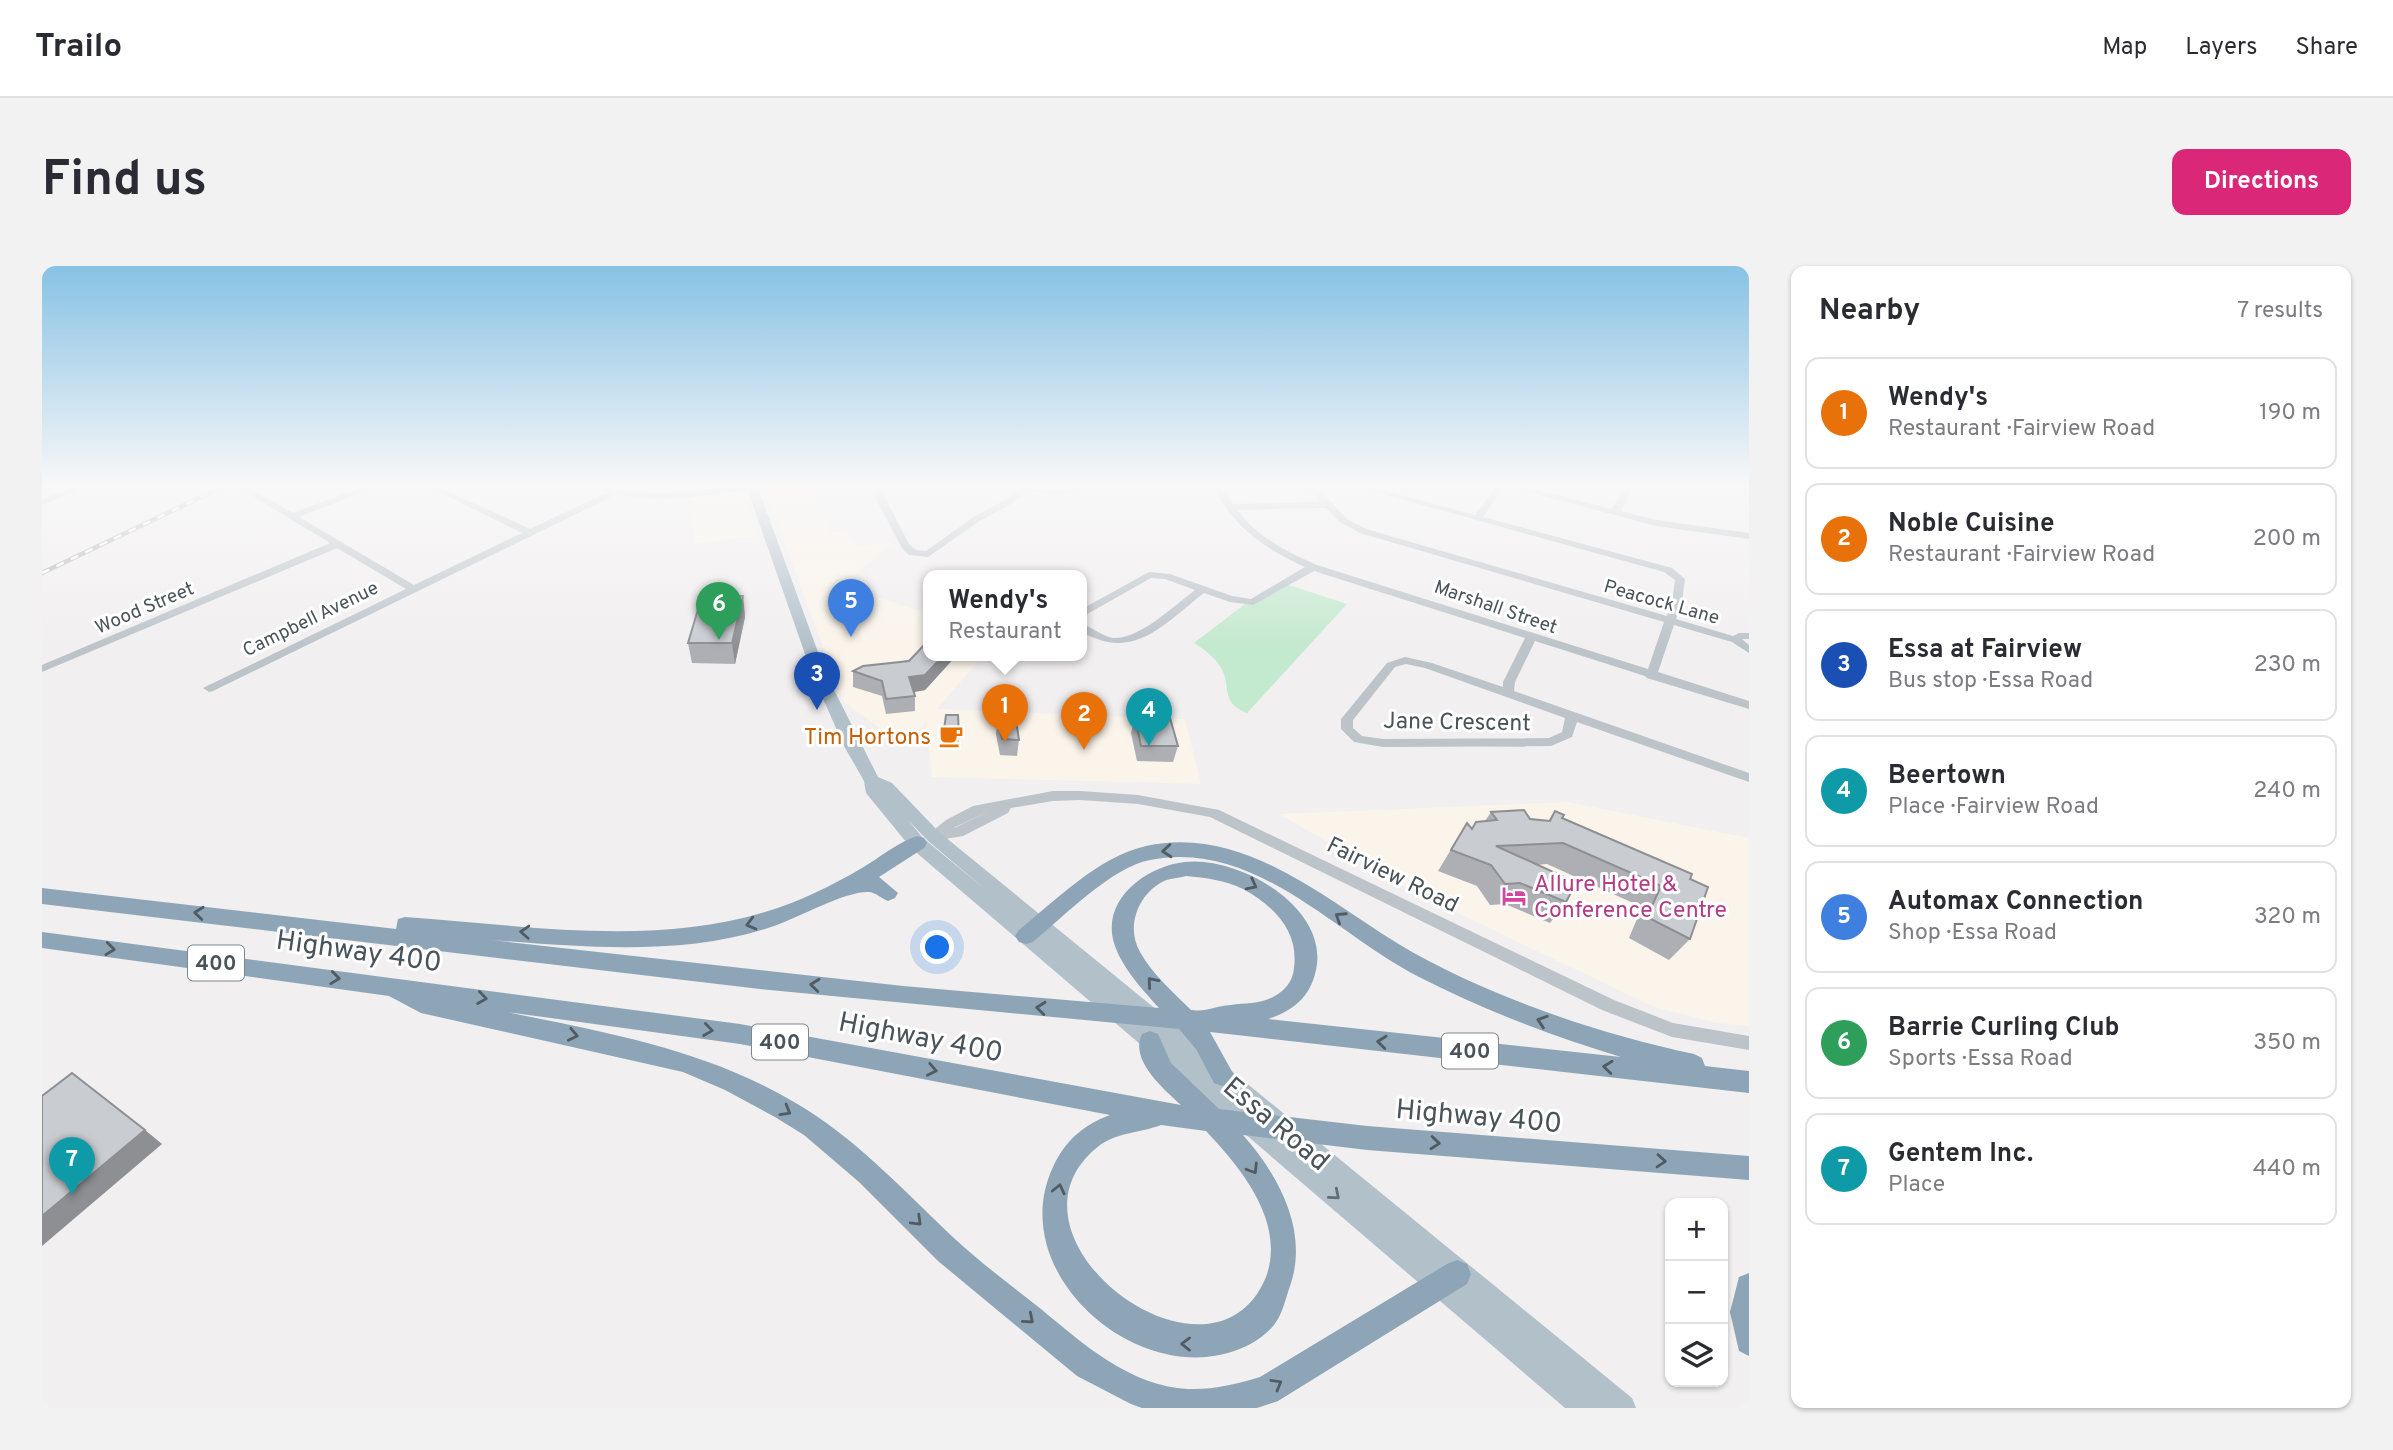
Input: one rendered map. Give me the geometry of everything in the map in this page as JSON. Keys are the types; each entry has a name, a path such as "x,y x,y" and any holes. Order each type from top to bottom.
{"highway":[{"path":"816,902 925,839"},
{"path":"1033,930 1120,865 1147,853 1199,849 1233,855 1279,877 1422,968 1526,1016 1603,1042 1749,1081"},
{"path":"1191,1020 1277,1007 1300,988 1307,971 1308,955 1300,927 1281,905 1261,888 1233,875 1207,869 1174,871 1142,885 1129,902 1124,931 1126,945 1143,971 1203,1041 1222,1075"},
{"path":"267,920 637,939 715,933 833,899 867,883 875,883 888,893"},
{"name":"Highway 400","path":"42,896 267,920 646,967 1109,1015 1191,1020 1749,1081"},
{"name":"Highway 400","path":"42,940 740,1034 1167,1115 1367,1138 1749,1168"},
{"path":"391,985 421,1004 604,1042 685,1062 734,1082 784,1109 832,1142 948,1251 1087,1366 1142,1393 1186,1404 1227,1402 1267,1390 1449,1279"},
{"path":"1150,1041 1153,1056 1163,1071 1250,1162 1275,1206 1285,1251 1278,1288 1264,1313 1244,1333 1209,1345 1166,1344 1130,1330 1107,1314 1087,1295 1073,1273 1059,1238 1055,1209 1058,1187 1068,1160 1085,1140 1104,1128 1122,1122 1167,1115"},
{"path":"1749,1287 1744,1312 1749,1341"}],"main road":[{"name":"Essa Road","path":"771,541 821,684 844,734 872,781 872,789 1006,920 1033,930 1150,1041 1449,1279 1622,1408"},
{"name":"Essa Road","path":"925,839 1033,930 1222,1075 1449,1279 1586,1408"}],"street":[{"path":"332,541 412,588"},
{"name":"Campbell Avenue","path":"209,688 510,541"},
{"path":"903,541 913,553 928,554 946,541"},
{"name":"Marshall Street","path":"1263,541 1313,567 1749,705"},
{"name":"Peacock Lane","path":"1398,541 1736,640 1749,650"},
{"path":"1563,541 1668,570 1680,579 1677,602 1668,621 1651,676"},
{"name":"Wood Street","path":"42,669 337,544"},
{"path":"1087,611 1149,575 1166,576 1230,599 1253,601 1313,567"},
{"path":"1087,629 1111,641 1125,642 1138,636 1203,589"},
{"path":"1508,694 1509,682 1532,636"},
{"name":"Peacock Lane","path":"1736,640 1738,636 1749,636"},
{"name":"Jane Crescent","path":"1572,716 1568,734 1551,742 1383,743 1359,738 1347,729 1347,719 1391,665 1405,660 1508,694 1572,716 1749,778"},
{"name":"Fairview Road","path":"925,839 958,832 1003,810 1006,805 1041,797 1152,800 1214,813 1608,1005 1672,1031 1749,1043"}],"shaded area":[{"path":"784,541 854,541 858,546 894,542 853,576 852,588 923,612 923,661 978,661 937,709 1185,719 1201,784 932,777 926,722 920,728 891,736 843,701"},
{"path":"1568,802 1749,838 1749,1026 1717,1023 1654,1007 1424,897 1279,814"}],"green space":[{"path":"1289,585 1347,604 1247,713 1229,698 1224,673 1217,662 1194,643 1249,601"}],"building":[{"path":"702,596 743,596 732,643 688,643"},
{"path":"923,646 923,661 938,661 925,675 909,677 915,696 886,699 882,681 853,671 863,666 909,661"},
{"path":"1005,713 1015,714 1019,740 1002,739 998,718 1005,716"},
{"path":"946,715 958,715 959,737 943,737"},
{"path":"1135,717 1170,718 1178,746 1141,746"},
{"path":"1524,810 1530,819 1550,821 1555,811 1564,815 1562,818 1692,874 1690,879 1708,887 1690,939 1647,917 1661,886 1563,843 1496,846 1571,880 1575,885 1566,902 1520,883 1505,884 1491,865 1451,850 1467,823 1472,829 1476,822 1497,820 1491,812"},
{"path":"72,1073 145,1130 42,1216 42,1096"}],"railway":[{"path":"42,573 108,541"}],"place":[{"name":"Automax Connection","path":"851,637"},
{"name":"Barrie Curling Club","path":"719,640"},
{"name":"Essa at Fairview","path":"817,710"},
{"name":"Tim Hortons","path":"951,736"},
{"name":"Wendy's","path":"1005,742"},
{"name":"Beertown","path":"1149,746"},
{"name":"Noble Cuisine","path":"1084,750"},
{"name":"Allure Hotel & Conference Centre","path":"1514,896"},
{"name":"Gentem Inc.","path":"72,1195"}]}
